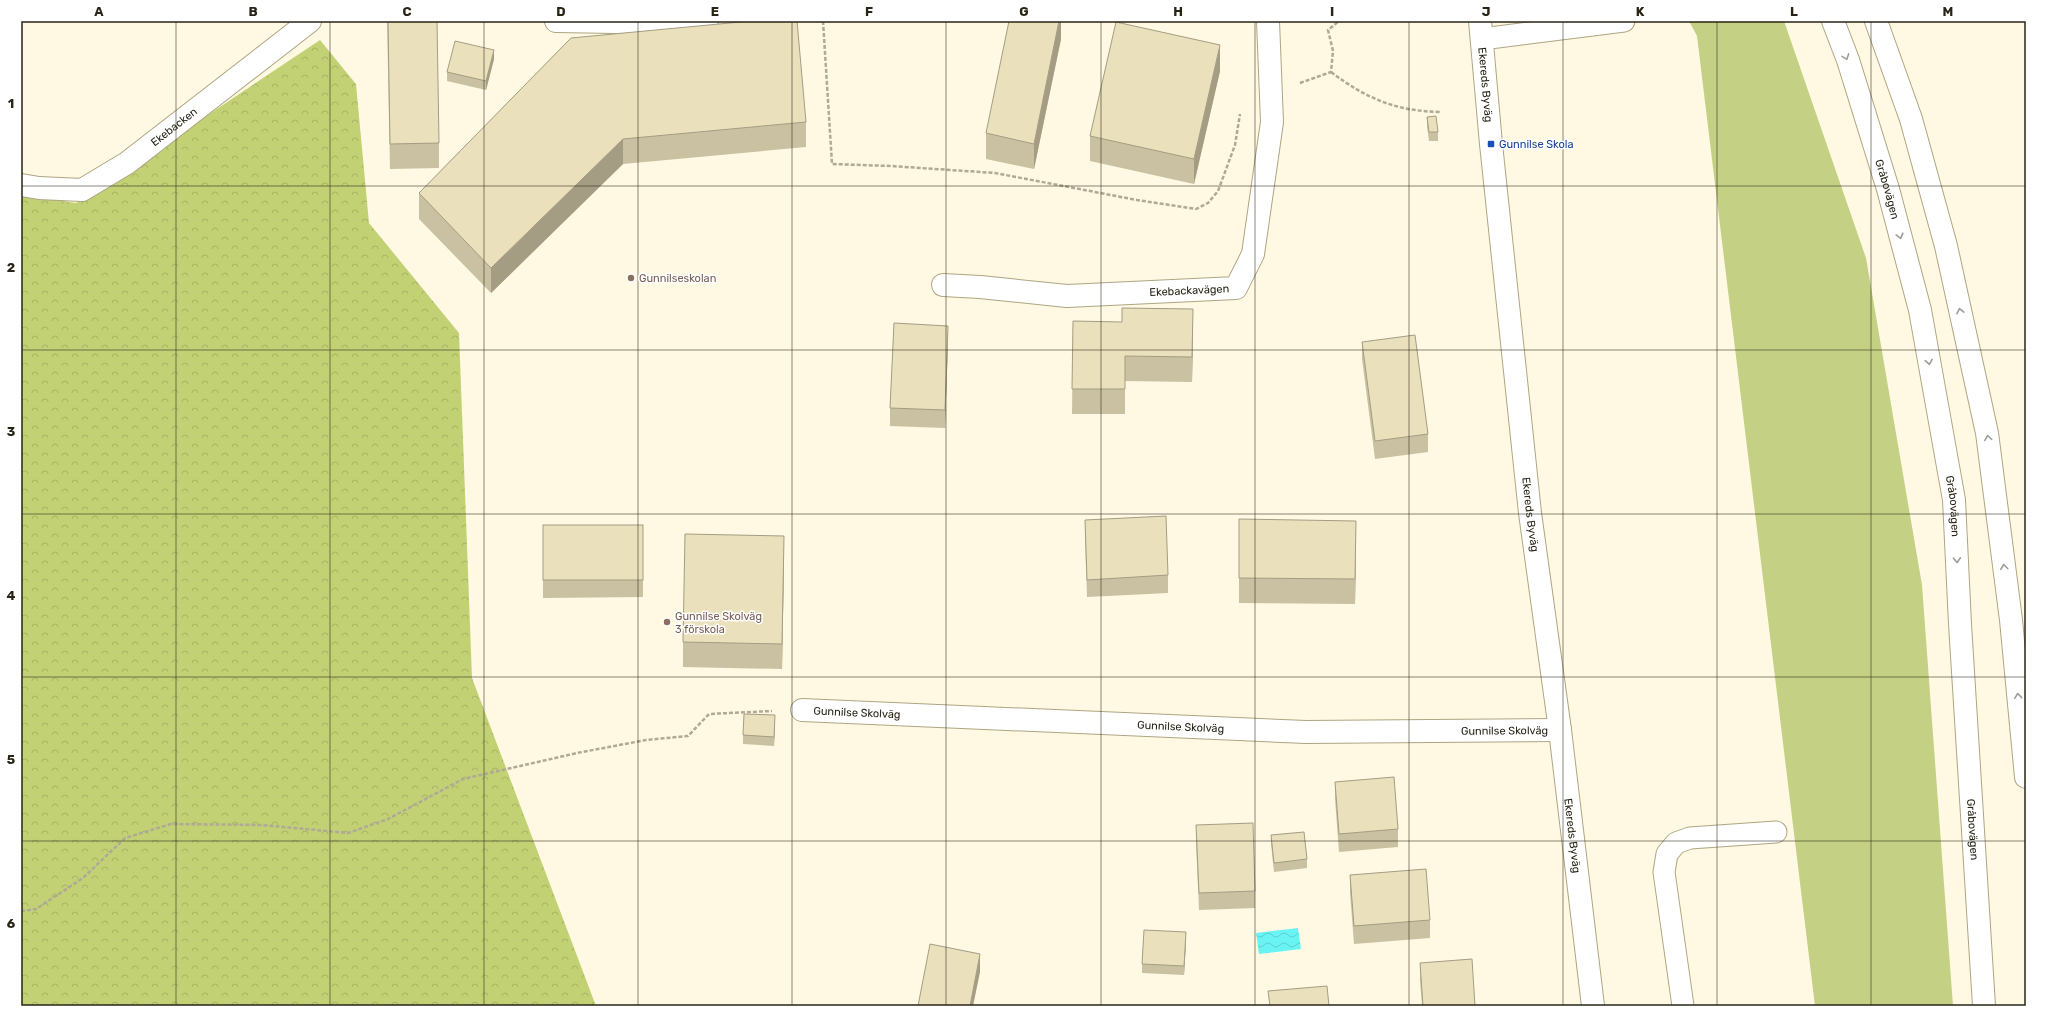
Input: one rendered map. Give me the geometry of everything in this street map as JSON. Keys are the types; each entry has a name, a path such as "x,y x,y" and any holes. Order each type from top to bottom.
{"street":[{"name":"Ekebacken","path":"21,184 39,188 82,190 127,163 310,21"},
{"path":"556,21 675,23 707,21"},
{"name":"Ekebackavägen","path":"943,285 980,287 1066,296 1236,288 1253,254 1272,122 1268,21"},
{"name":"Gråbovägen","path":"1833,21 1848,60 1888,189 1920,310 1954,500 1984,1006"},
{"path":"1876,21 1910,118 1946,246 1987,433 2011,620 2026,777"},
{"name":"Ekereds Byväg","path":"1481,30 1491,152 1530,513 1560,730 1593,1006"},
{"name":"Gunnilse Skolväg","path":"802,710 1306,732 1560,730"}],"lane":[{"path":"1481,30 1624,21"},
{"path":"1683,1006 1664,872 1667,854 1676,843 1690,838 1776,832"}],"path":[{"path":"823,21 832,164 891,166 995,173 1136,200 1196,208 1208,203 1218,191 1235,146 1240,110"},
{"path":"1332,72 1333,51 1328,30 1339,21"},
{"path":"1271,87 1298,83 1332,72"},
{"path":"1332,72 1348,84 1387,104 1414,111 1440,112"},
{"path":"21,911 36,909 83,878 125,838 171,824 262,825 348,833 388,818 463,778 577,752 646,740 688,736 709,714 802,710"}],"green space":[{"path":"1689,21 1784,21 1866,258 1922,585 1953,1006 1815,1006 1697,36"},
{"path":"320,40 356,84 369,223 459,333 472,678 596,1006 21,1006 21,195 76,203"}],"water":[{"path":"1298,928 1301,949 1259,954 1256,933"}],"building":[{"path":"388,21 437,21 439,143 390,144"},
{"path":"751,21 797,21 806,122 623,139 491,268 419,193 571,38"},
{"path":"1009,21 1059,21 1034,144 986,133"},
{"path":"1116,22 1220,45 1194,159 1090,136"},
{"path":"455,41 494,50 486,81 447,72"},
{"path":"1436,116 1438,132 1429,132 1427,117"},
{"path":"1122,308 1193,309 1192,357 1125,356 1125,389 1072,389 1073,321 1122,322"},
{"path":"894,323 948,326 945,410 890,408"},
{"path":"1415,335 1428,434 1375,441 1362,342"},
{"path":"1166,516 1168,575 1087,580 1085,520"},
{"path":"1239,519 1356,521 1355,579 1239,578"},
{"path":"543,525 643,525 643,580 543,580"},
{"path":"685,534 784,536 782,644 683,642"},
{"path":"744,714 775,715 774,737 743,735"},
{"path":"1394,777 1398,829 1339,834 1335,782"},
{"path":"1253,823 1255,891 1199,893 1196,825"},
{"path":"1304,832 1307,859 1274,863 1271,835"},
{"path":"1426,869 1430,920 1354,926 1350,875"},
{"path":"1144,930 1186,932 1184,966 1142,964"},
{"path":"930,944 980,954 970,1006 918,1006"},
{"path":"1472,959 1475,1006 1423,1006 1420,963"},
{"path":"1327,986 1329,1006 1270,1006 1268,991"}],"place":[{"name":"Gunnilse Skola","path":"1491,144"},
{"name":"Gunnilseskolan","path":"631,278"},
{"name":"Gunnilse Skolväg 3 förskola","path":"667,622"}]}
